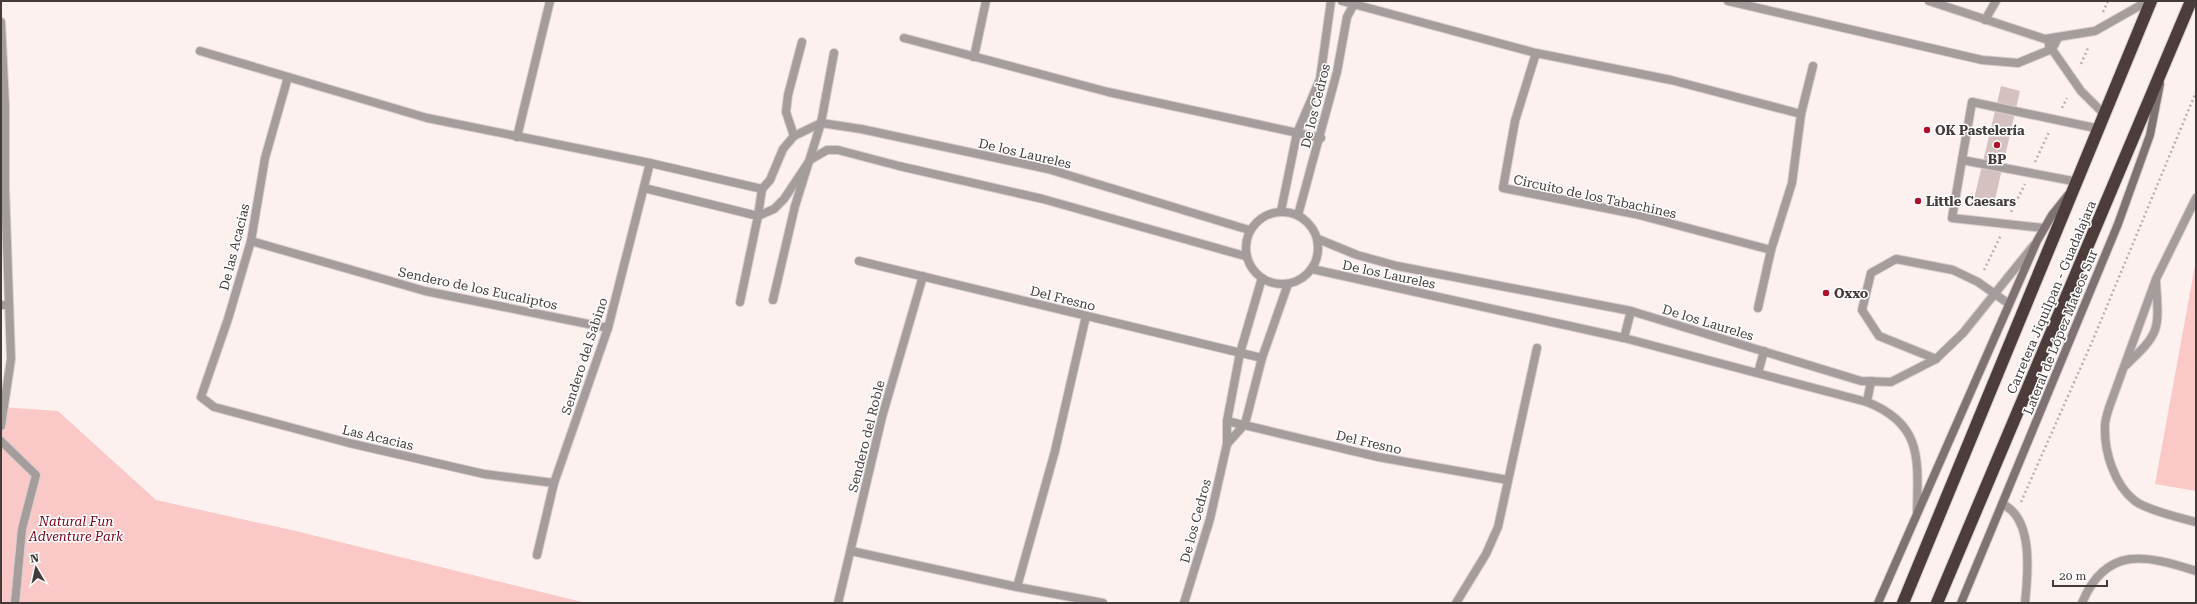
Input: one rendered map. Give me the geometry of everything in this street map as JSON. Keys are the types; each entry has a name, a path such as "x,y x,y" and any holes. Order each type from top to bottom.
{"highway":[{"name":"Carretera Jiquilpan - Guadalajara","path":"1903,603 2100,129 2151,1"},
{"name":"Carretera Jiquilpan - Guadalajara","path":"1937,603 2191,1"}],"street":[{"path":"517,137 550,1"},
{"path":"974,57 986,1"},
{"name":"De los Cedros","path":"1281,211 1297,133 1320,79 1331,1"},
{"path":"1342,1 1536,53 1671,80 1801,114"},
{"path":"1728,1 1982,60 2018,63 2052,49 2058,38"},
{"path":"1929,1 2045,39 2095,31 2148,1"},
{"path":"1985,20 1996,1"},
{"name":"De los Cedros","path":"1298,215 1321,138 1325,111 1337,72 1347,17 1354,4"},
{"path":"1,22 6,105 5,305 11,360 1,426"},
{"path":"904,38 1108,92 1321,138"},
{"path":"2045,39 2081,91 2105,115"},
{"path":"794,136 786,112 788,95 802,42"},
{"path":"200,51 427,118 650,163 762,189"},
{"path":"773,300 795,206 821,123 834,53"},
{"name":"Circuito de los Tabachines","path":"1536,53 1515,121 1503,188 1635,214 1771,250"},
{"name":"Lateral de López Mateos Sur","path":"1961,603 2118,224 2150,135 2164,64"},
{"path":"1758,308 1771,250 1792,184 1801,114 1813,66"},
{"name":"De las Acacias","path":"201,397 228,319 251,241 265,158 288,77"},
{"path":"2044,228 1952,218 1972,102 2100,129"},
{"path":"740,302 758,216 762,189 770,180 783,149 794,136 821,123"},
{"name":"De los Laureles","path":"821,123 861,129 1048,169 1250,230"},
{"path":"644,188 758,216 774,209 784,199 810,160 826,150 838,150 899,166 1043,199 1245,256"},
{"path":"1878,603 2037,241 2062,201 2076,185 2030,172 1962,160"},
{"name":"Sendero del Sabino","path":"537,555 554,483 608,328 650,163"},
{"path":"2196,198 2156,279 2110,405 2105,425 2106,443 2111,465 2120,485 2135,502 2166,514 2196,522"},
{"path":"1281,211 1298,215 1310,224 1318,239 1318,253 1312,269 1301,279 1288,284 1273,283 1262,278 1251,269 1245,256 1246,238 1255,222 1267,214 1281,211"},
{"name":"De los Laureles","path":"1318,239 1357,255 1397,266 1631,311 1861,381 1890,382 1936,359 1963,333 2037,241"},
{"name":"Sendero de los Eucaliptos","path":"251,241 425,292 608,328"},
{"path":"1936,359 1879,336 1862,310 1871,273 1896,259 1953,270 1978,282 2009,304"},
{"name":"Del Fresno","path":"859,261 1262,358"},
{"name":"De los Laureles","path":"1312,269 1624,338 1867,402 1885,409 1906,428 1914,446 1918,464 1917,512"},
{"name":"Sendero del Roble","path":"838,603 882,417 922,276"},
{"name":"De los Cedros","path":"1184,603 1210,519 1227,444 1227,421 1240,353 1262,278"},
{"path":"2124,367 2150,342 2155,332 2158,319 2156,279"},
{"name":"De los Cedros","path":"1227,444 1245,424 1262,358 1288,284"},
{"path":"1624,338 1631,311"},
{"path":"1017,587 1055,450 1086,316"},
{"path":"1456,603 1486,554 1498,527 1537,348"},
{"path":"1758,373 1764,351"},
{"path":"1867,402 1871,381"},
{"name":"Las Acacias","path":"201,397 214,407 349,443 484,474 554,483"},
{"name":"Del Fresno","path":"1227,421 1245,424 1378,457 1508,480"},
{"path":"1,442 36,475 22,529 15,603"},
{"path":"2002,504 2016,513 2025,539 2028,558 2025,603"},
{"path":"851,551 1017,587 1103,603"},
{"path":"2082,603 2089,586 2106,567 2122,560 2156,559 2196,571"}],"path":[{"path":"2081,64 2088,48"},
{"path":"2016,513 2092,342 2196,92"},
{"path":"1978,282 2055,120 2067,98"}],"green space":[{"path":"2196,260 2196,491 2155,484"},
{"name":"Natural Fun Adventure Park","path":"1,407 58,411 156,500 296,531 586,603 1,603"}],"building":[{"name":"BP","path":"2001,86 2020,91 1994,204 1974,199"}],"place":[{"name":"OK Pastelería","path":"1927,130"},
{"name":"BP","path":"1997,145"},
{"name":"Little Caesars","path":"1918,201"},
{"name":"Oxxo","path":"1826,293"}]}
